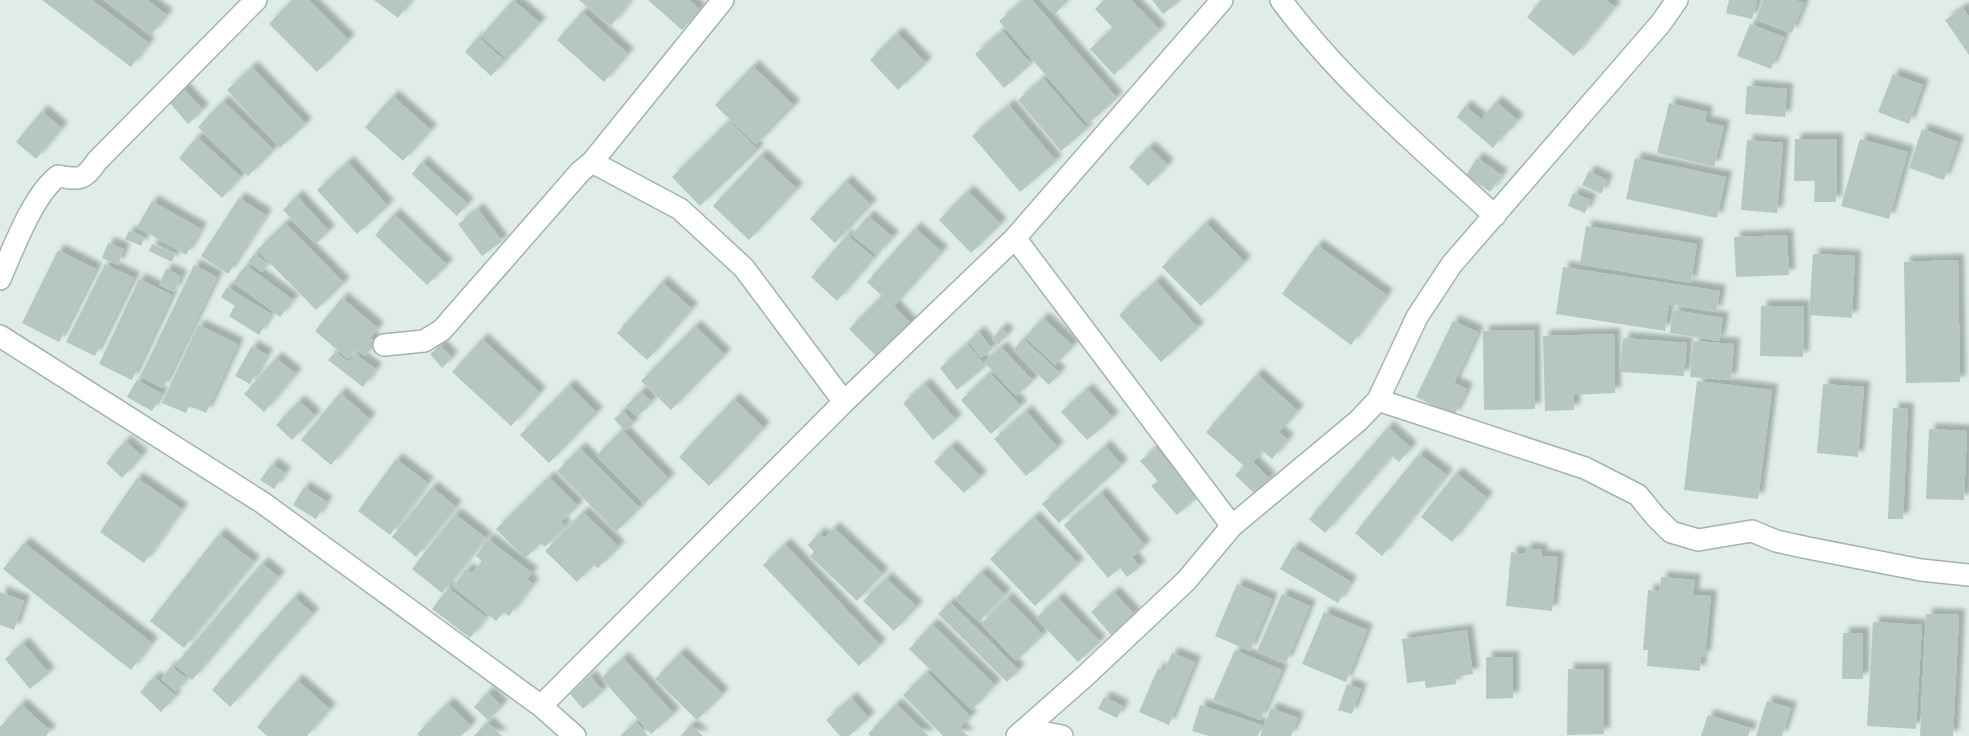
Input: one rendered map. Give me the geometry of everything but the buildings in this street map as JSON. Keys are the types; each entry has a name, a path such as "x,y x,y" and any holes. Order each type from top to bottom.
{"street":[{"path":"0,279 46,185 58,176 77,180 88,174 97,161 256,0"},
{"path":"384,345 424,341 442,330 580,172 592,162 723,0"},
{"path":"541,706 844,402 1015,238 1222,0"},
{"path":"1281,0 1306,34 1393,123 1495,216"},
{"path":"1021,733 1175,590 1232,526 1358,421 1378,400 1417,317 1452,264 1661,23 1677,0"},
{"path":"592,162 680,208 744,268 844,402"},
{"path":"1015,238 1232,526"},
{"path":"0,336 263,503 541,706 575,736"},
{"path":"1378,400 1585,468 1638,495 1671,532 1698,540 1752,531 1776,541 1808,548 1921,570 1969,575"},
{"path":"1021,733 1062,736"}]}
